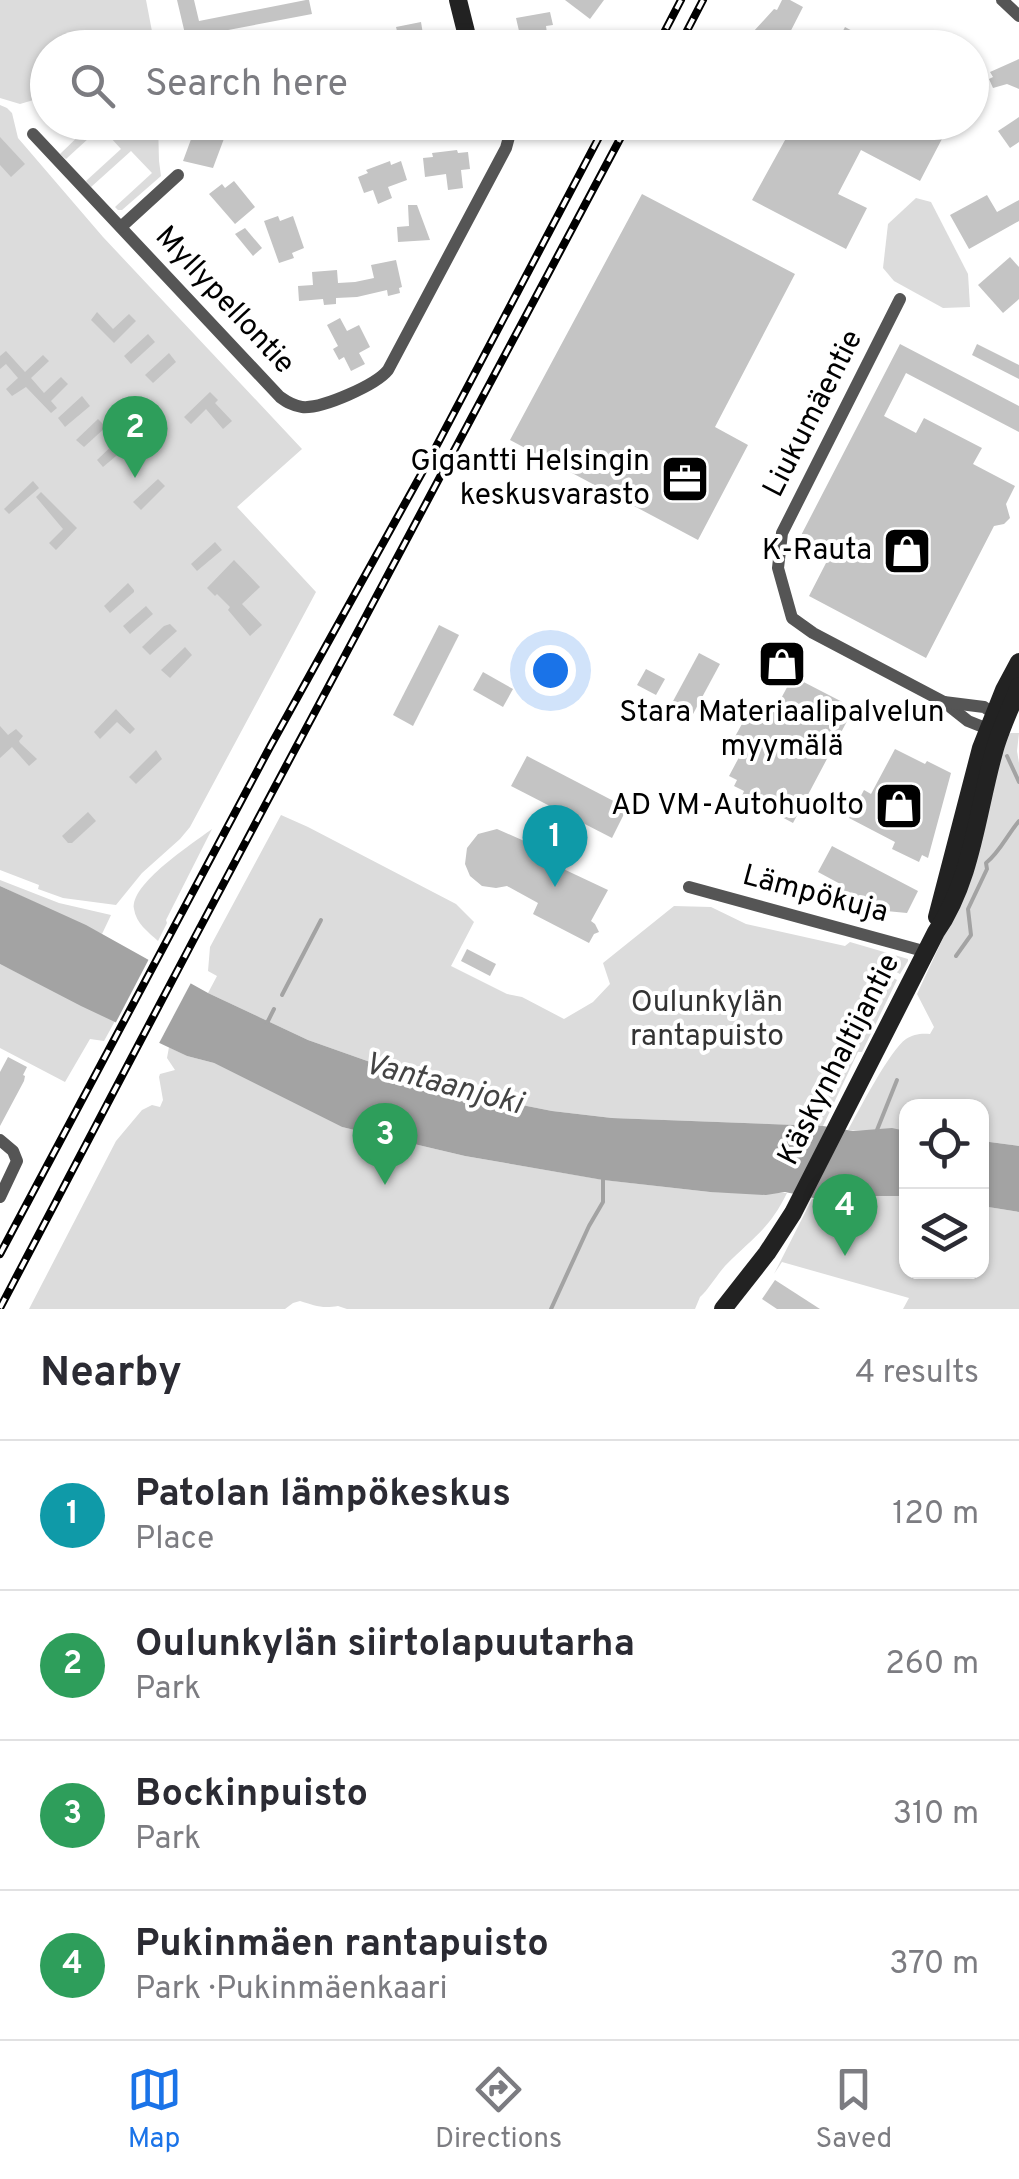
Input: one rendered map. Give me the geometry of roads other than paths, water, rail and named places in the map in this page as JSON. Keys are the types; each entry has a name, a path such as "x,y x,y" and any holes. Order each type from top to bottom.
{"main road":[{"path":"458,0 466,30"},
{"name":"Käskynhaltijantie","path":"724,1309 793,1213 948,914 994,750 996,721 1019,662"},
{"name":"Käskynhaltijantie","path":"996,721 1019,686"}],"street":[{"path":"1002,0 1019,16"},
{"name":"Myllypellontie","path":"39,140 280,397 289,404 312,407 376,382 388,370 508,140"},
{"path":"121,227 178,175"},
{"name":"Liukumäentie","path":"900,298 790,514 782,533 778,568 792,618 813,634 944,702 968,721 996,721"},
{"name":"Lämpökuja","path":"689,887 926,952"},
{"path":"0,1140 14,1151 17,1161 0,1197"}],"waterway":[{"path":"1007,756 1019,782"},
{"path":"956,956 971,935 968,909 987,869 986,863 1019,821"},
{"path":"282,995 321,920"},
{"path":"267,1023 274,1009"},
{"path":"877,1130 897,1080"},
{"path":"551,1309 603,1202 603,1176"}],"railway":[{"path":"665,30 681,0"},
{"path":"687,30 703,0"},
{"path":"0,1254 598,140"},
{"path":"0,1308 619,140"}],"place":[{"name":"Oulunkylän siirtolapuutarha","path":"135,478"},
{"name":"Gigantti Helsingin keskusvarasto","path":"685,479"},
{"name":"K-Rauta","path":"907,551"},
{"name":"Stara Materiaalipalvelun myymälä","path":"782,664"},
{"name":"AD VM-Autohuolto","path":"899,806"},
{"name":"Patolan lämpökeskus","path":"555,887"},
{"name":"Bockinpuisto","path":"385,1185"},
{"name":"Pukinmäen rantapuisto","path":"845,1256"}],"park label":[{"name":"Oulunkylän rantapuisto","path":"707,1020"}],"water label":[{"name":"Vantaanjoki","path":"443,1085"}]}
